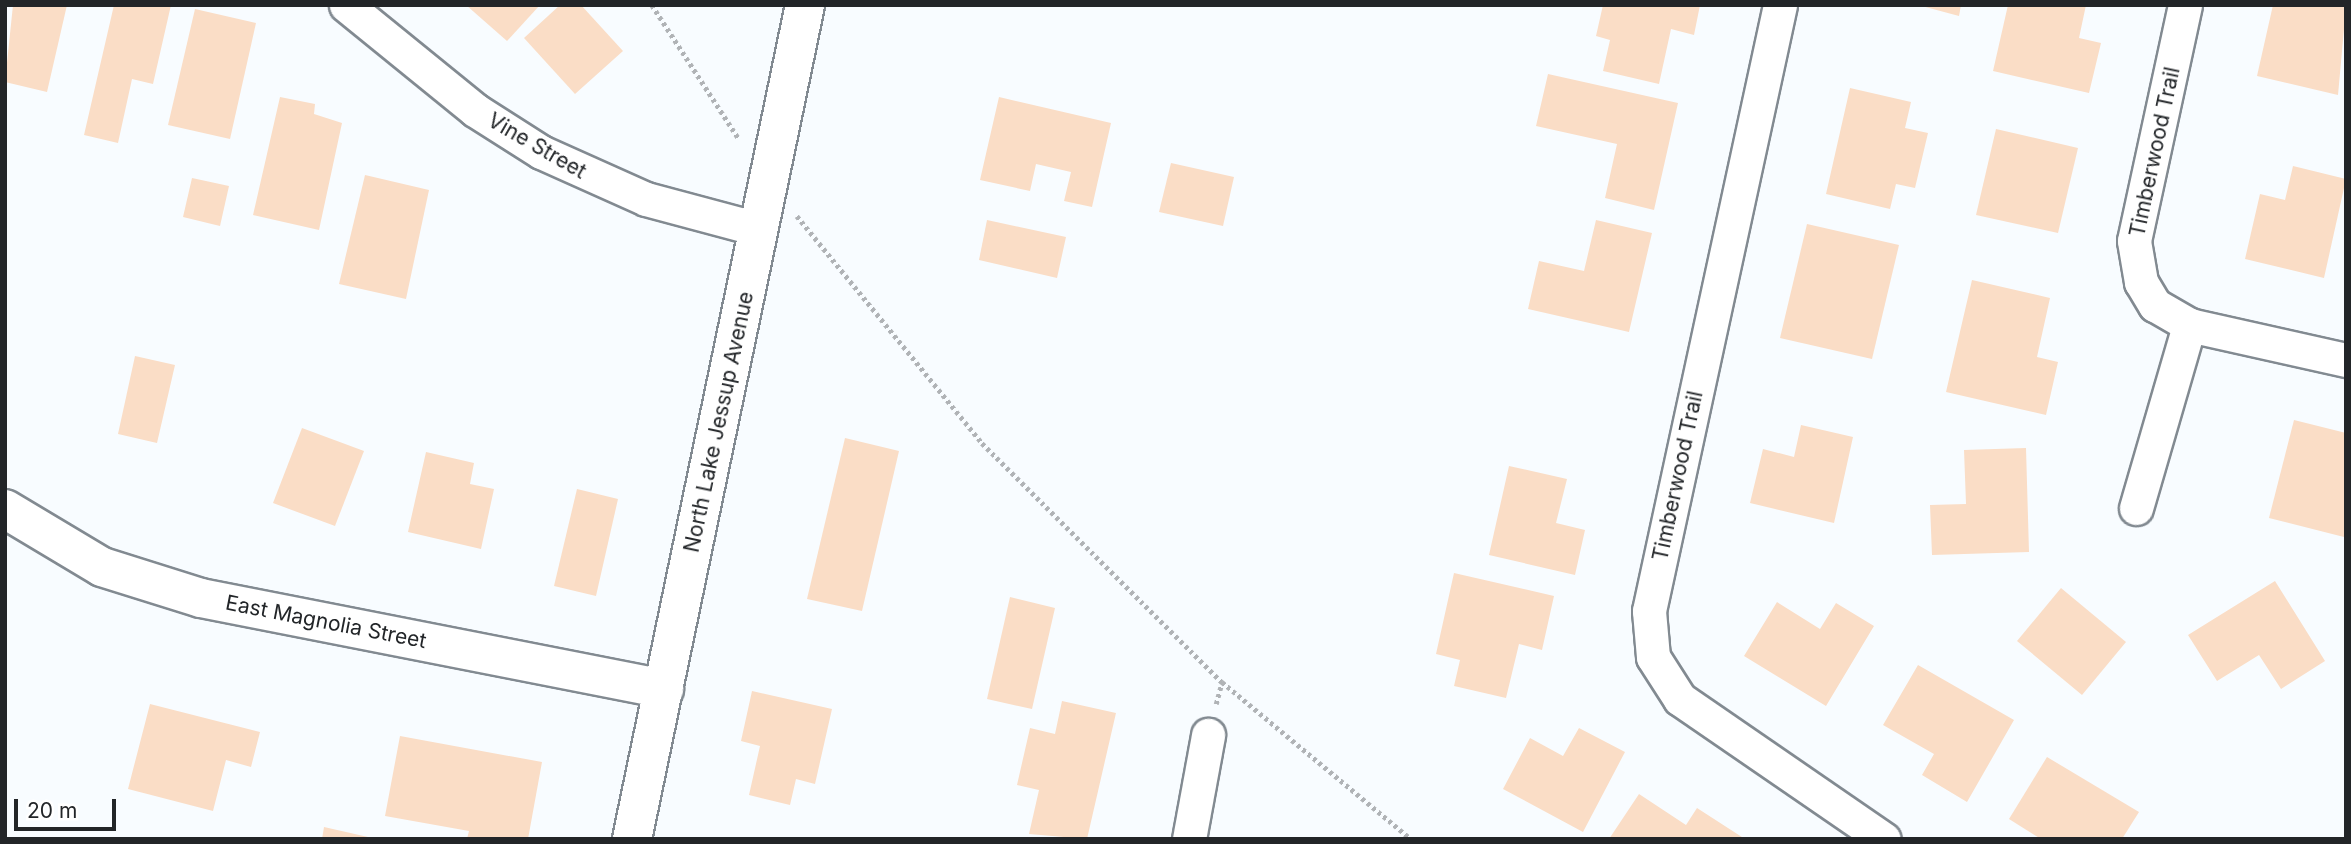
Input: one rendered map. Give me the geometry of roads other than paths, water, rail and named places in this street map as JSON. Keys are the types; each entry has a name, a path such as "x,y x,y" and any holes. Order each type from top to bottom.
{"street":[{"name":"Vine Street","path":"346,5 475,110 541,152 646,199 758,229"},
{"name":"North Lake Jessup Avenue","path":"632,839 805,5"},
{"name":"Timberwood Trail","path":"1780,5 1648,611 1653,657 1680,699 1884,839"},
{"name":"Timberwood Trail","path":"2185,5 2134,241 2141,282 2155,305 2189,325 2346,360"},
{"path":"2136,508 2189,325"},
{"name":"East Magnolia Street","path":"5,509 102,567 201,597 664,689"},
{"path":"1189,839 1208,735"}]}
